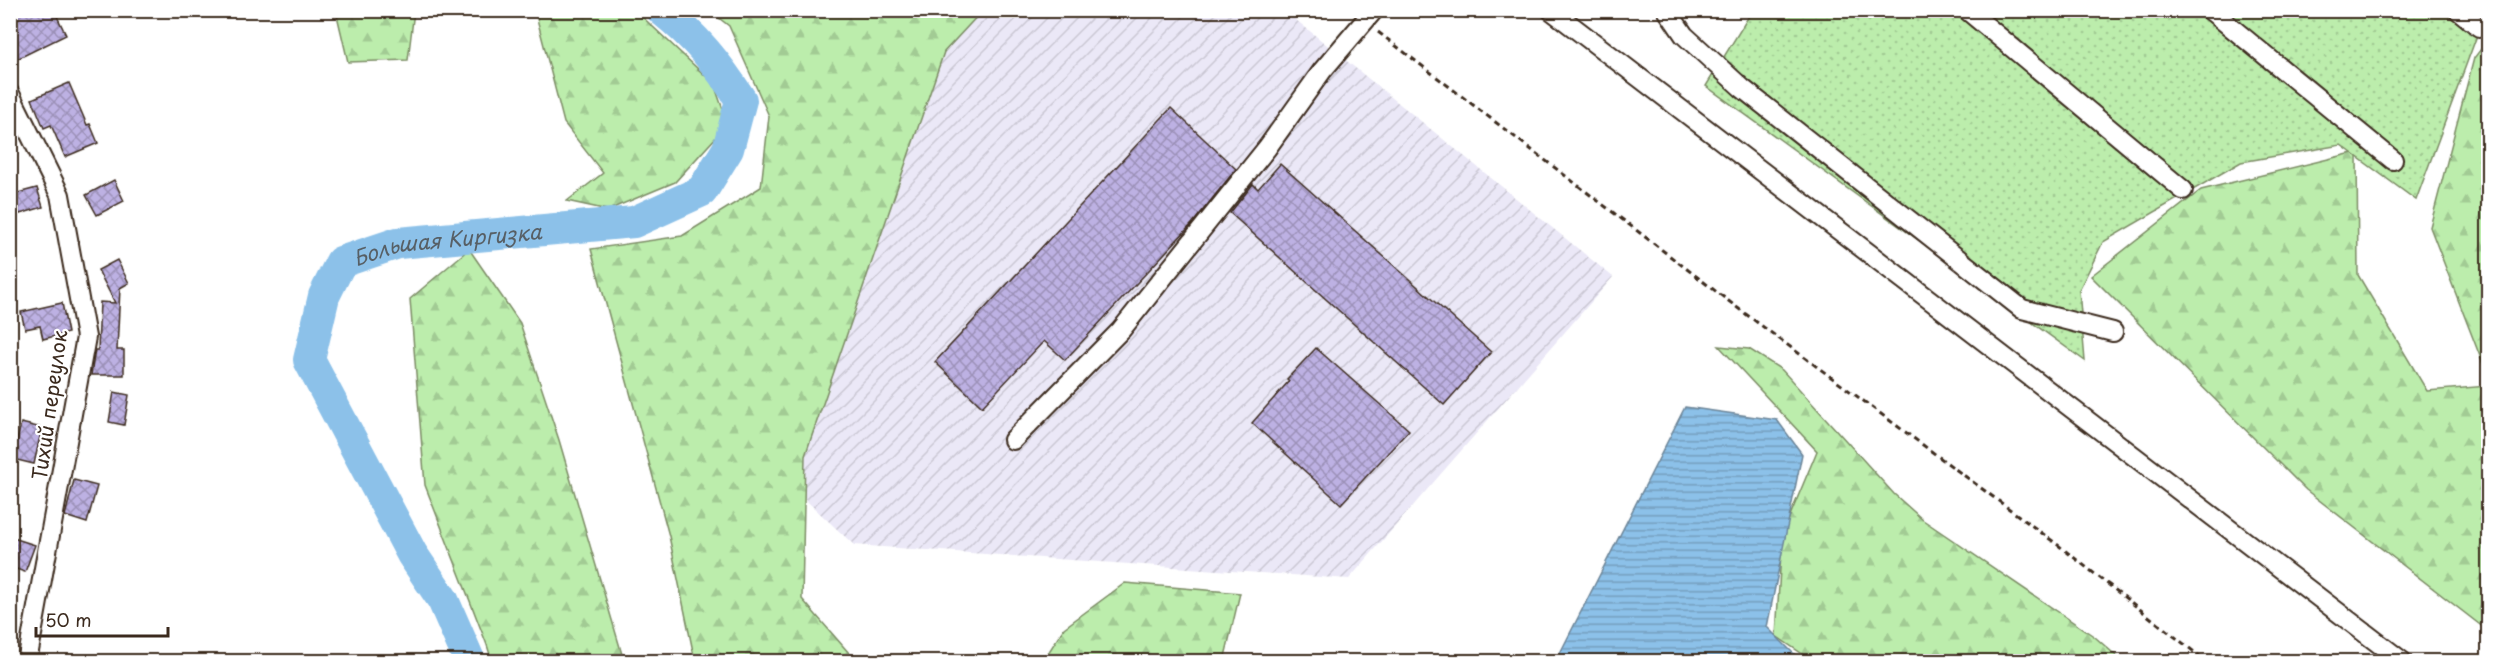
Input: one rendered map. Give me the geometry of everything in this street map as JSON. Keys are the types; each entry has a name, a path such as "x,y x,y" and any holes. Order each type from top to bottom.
{"street":[{"path":"1667,10 1684,34 1742,88 2022,309 2113,332"},
{"path":"1966,10 2183,190"},
{"path":"2210,10 2393,160"},
{"path":"2458,10 2480,27"},
{"path":"1552,11 2403,662"},
{"path":"1013,440 1121,330 1267,148 1322,71 1369,16"},
{"name":"Тихий переулок","path":"10,94 60,195 86,337 27,662"}],"path":[{"path":"1369,16 1739,309 2058,544 2207,662"}],"shaded area":[{"path":"963,11 1285,11 1613,277 1349,579 854,545 739,438 940,35"}],"green space":[{"path":"336,11 414,11 408,60 348,62"},
{"path":"535,11 636,11 714,84 728,124 675,182 608,210 567,201 603,173 564,123"},
{"path":"710,11 982,11 944,52 805,456 802,599 856,661 695,661 669,536 591,249 682,236 761,187 769,116 729,26"},
{"path":"1752,11 2486,11 2416,200 2341,145 2241,162 2103,242 2079,290 2085,361 1706,86"},
{"path":"2488,40 2488,377 2430,227 2474,58"},
{"path":"2357,152 2358,275 2427,391 2488,386 2488,631 2306,490 2091,276 2201,190"},
{"path":"469,249 520,323 559,440 624,661 492,661 425,485 410,299"},
{"path":"1719,346 1749,349 1782,370 1894,494 1923,520 2095,637 2122,661 1813,661 1776,636 1782,535 1817,451"},
{"path":"1125,583 1240,593 1224,661 1043,661 1064,628"}],"water":[{"path":"1685,407 1777,420 1802,454 1767,627 1801,661 1556,661"}],"building":[{"path":"10,10 54,10 66,35 17,59 10,46"},
{"path":"69,83 87,125 90,124 98,143 65,157 51,125 44,128 32,99"},
{"path":"1171,108 1236,169 1192,224 1065,360 1044,341 982,407 935,362"},
{"path":"1280,164 1491,352 1444,405 1230,213 1253,184 1258,189"},
{"path":"114,180 124,201 97,215 86,195"},
{"path":"37,188 43,207 10,217 10,195"},
{"path":"117,260 129,283 120,288 117,350 124,350 124,375 91,375 95,350 98,350 100,302 115,303 98,270"},
{"path":"62,303 68,333 43,339 40,326 25,329 21,312"},
{"path":"1316,348 1409,430 1341,504 1252,423 1289,381 1287,379"},
{"path":"114,392 129,395 124,425 109,422"},
{"path":"21,423 42,428 34,464 13,459"},
{"path":"74,480 97,486 87,523 65,516"},
{"path":"10,537 35,545 25,572 10,567"}],"waterway":[{"name":"Большая Киргизка","path":"470,662 443,600 412,554 309,360 324,296 341,262 398,243 634,222 702,191 728,149 741,100 706,52 662,10"}]}
